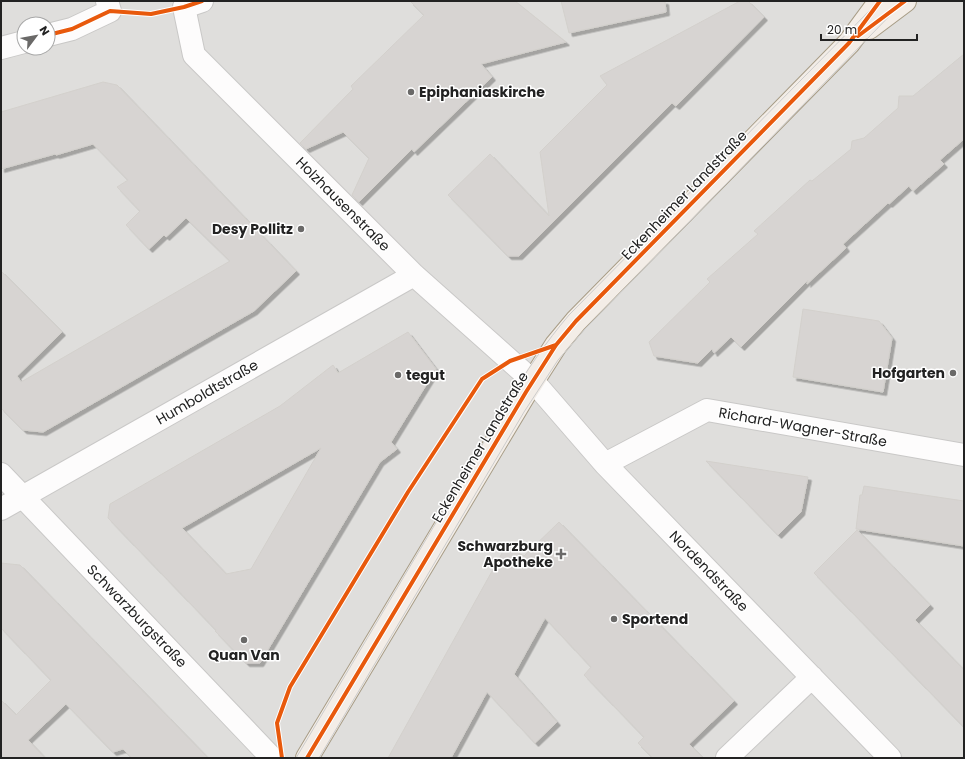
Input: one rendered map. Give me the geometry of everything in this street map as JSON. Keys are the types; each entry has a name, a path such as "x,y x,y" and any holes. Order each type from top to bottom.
{"main road":[{"name":"Eckenheimer Landstraße","path":"307,758 556,345 576,321 849,43 880,1"},
{"name":"Eckenheimer Landstraße","path":"849,43 905,1"}],"street":[{"name":"Holzhausenstraße","path":"193,4 194,55 414,275 533,381"},
{"path":"56,33 72,29 108,6"},
{"path":"1,48 16,44"},
{"name":"Humboldtstraße","path":"1,509 414,275"},
{"name":"Nordendstraße","path":"533,381 605,464 890,758"},
{"name":"Richard-Wagner-Straße","path":"605,464 708,410 964,455"},
{"name":"Schwarzburgstraße","path":"1,474 272,758"},
{"path":"727,758 812,677"}],"shaded area":[{"path":"1,1 964,1 964,758 1,758"}],"building":[{"name":"Epiphaniaskirche","path":"410,1 515,1 566,42 481,64 492,77 414,152 412,149 359,202 352,195 369,158 343,132 306,149 300,143 353,89 351,86 424,15"},
{"path":"561,1 665,1 666,12 569,33"},
{"path":"740,1 748,1 764,17 676,106 672,103 519,256 508,256 448,195 490,154 549,216 540,152 607,85 600,76"},
{"path":"964,54 964,139 940,160 944,164 913,191 909,186 889,204 888,203 843,244 846,248 807,284 808,280 741,347 731,337 714,353 712,349 698,363 654,356 649,342 710,282 707,279 758,234 754,231 810,180 812,181 851,149 852,141 864,138 898,108 899,96 913,96"},
{"path":"103,82 117,85 296,271 254,311 43,432 23,430 1,408 1,271 62,332 17,376 21,382 230,261 186,218 166,237 164,235 149,249 126,225 140,211 117,187 128,180 93,144 1,169 1,112"},
{"path":"803,309 879,321 892,338 883,392 793,377"},
{"path":"408,332 436,369 391,442 397,449 380,462 260,663 246,663 108,518 110,504 280,406 333,365 338,373","holes":["321,448 251,569 226,574 182,528"]},
{"path":"706,461 808,477 801,512 778,535"},
{"path":"864,486 964,501 964,546 856,529 860,495 862,495"},
{"path":"559,522 734,701 689,744 703,758 653,758 638,743 644,737 584,675 591,667 545,618 514,674 557,722 535,743 487,692 451,758 388,758 506,546 524,556"},
{"path":"857,530 930,605 915,620 964,670 964,727 814,573"},
{"path":"1,563 20,565 208,758 132,758 123,749 113,752 66,704 28,740 45,758 1,758 1,700 16,715 51,680 1,628"}],"tram line":[{"path":"296,758 509,400 552,335 569,315 879,1"},
{"path":"319,758 524,412 558,360 585,329 904,1"}],"cycle path":[{"path":"56,33 72,29 110,11 151,14 184,7 202,1"},
{"path":"307,758 526,392 556,345 576,321 849,43 880,1"},
{"path":"858,36 905,1"},
{"path":"282,758 277,723 290,687 408,492 482,379 510,361 556,345"}],"place":[{"name":"Epiphaniaskirche","path":"411,92"},
{"name":"Desy Pollitz","path":"301,229"},
{"name":"Hofgarten","path":"953,373"},
{"name":"tegut","path":"398,375"},
{"name":"Schwarzburg Apotheke","path":"561,554"},
{"name":"Sportend","path":"614,619"},
{"name":"Quan Van","path":"244,640"}]}
